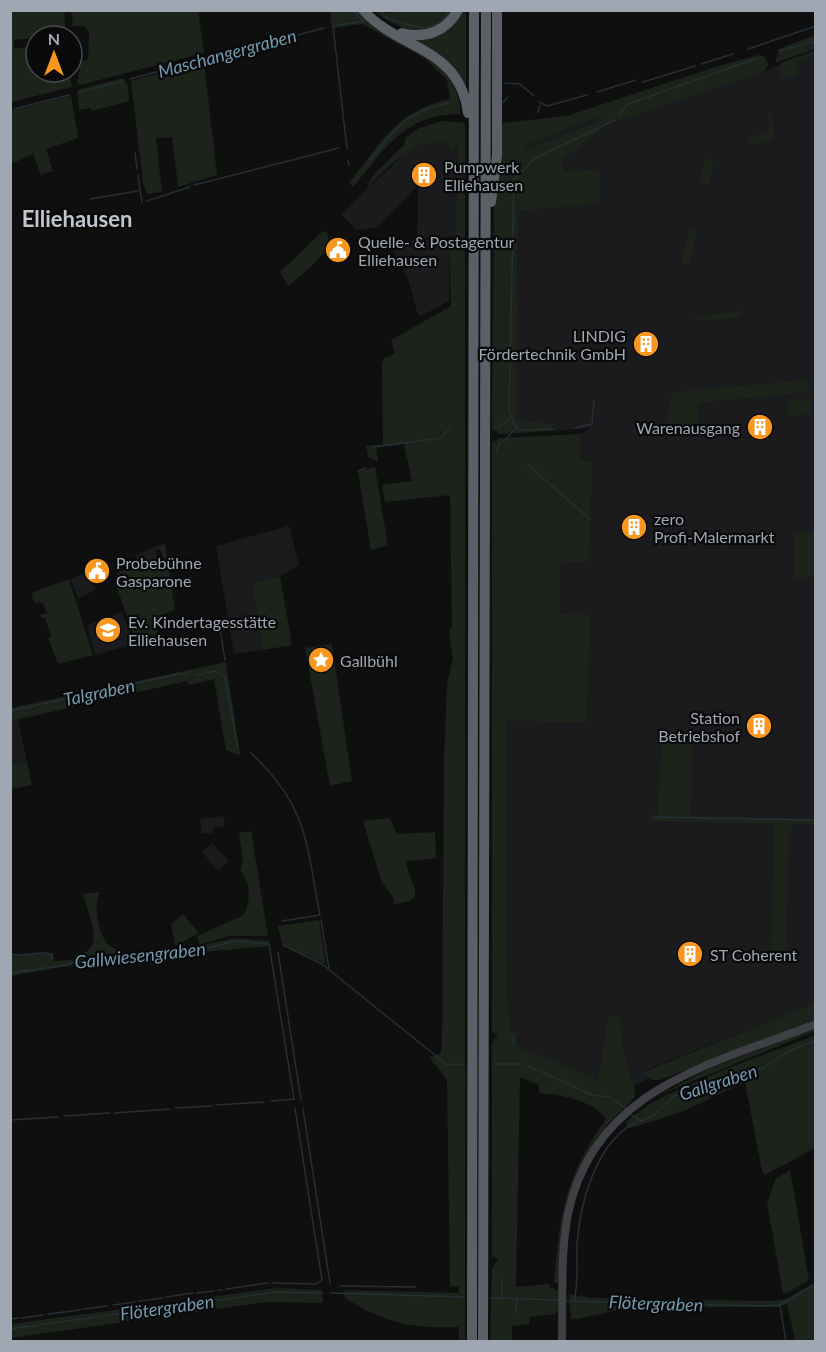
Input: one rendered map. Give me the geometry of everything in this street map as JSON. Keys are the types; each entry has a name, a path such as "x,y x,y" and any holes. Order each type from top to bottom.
{"highway":[{"path":"363,10 378,24 436,57 451,70 465,99 473,149"},
{"path":"368,10 391,29 421,35 443,28 458,10"},
{"path":"472,1341 474,10"},
{"path":"483,1341 486,10"},
{"path":"485,241 497,155 497,10"},
{"path":"497,52 504,10"}],"main road":[{"path":"562,1341 566,1228 577,1182 591,1154 627,1111 667,1083 816,1024"}],"shaded area":[{"path":"411,10 454,11 435,26 425,30 415,30 395,24 375,11 391,13"},
{"path":"10,11 64,11 65,24 24,24 24,39 14,40 14,49 24,47 24,84 72,84 72,87 11,102"},
{"path":"71,11 198,11 204,53 84,84 84,61 88,59 89,32 84,24 73,24"},
{"path":"330,11 357,11 371,24 436,63 448,76 457,92 461,114 442,115 411,127 387,146 353,187 349,183 381,141 402,120 431,105 450,99 447,80 424,58 362,24 332,28"},
{"path":"466,11 466,89 410,39"},
{"path":"815,35 815,49 775,63 779,49"},
{"path":"815,51 815,1003 643,1071 651,1078 611,1095 516,1046 511,1032 507,995 506,721 587,723 589,615 560,615 561,562 589,562 593,461 580,460 581,434 591,428 552,431 551,424 517,419 518,214 524,145 600,116 607,125 763,72"},
{"path":"815,51 815,55 796,62 798,75 780,78 780,63"},
{"path":"758,55 764,56 769,65 763,72 607,125 562,160 564,172 599,169 601,203 518,211 517,419 552,424 552,431 499,434 492,429 494,197 501,123 567,116","holes":["600,116 602,120 524,151 524,146"]},
{"path":"204,61 217,175 178,187 172,137 156,138 162,192 147,194 143,183 131,81"},
{"path":"124,78 128,87 129,101 92,111 90,108 79,110 77,92 80,89"},
{"path":"71,96 78,138 46,149 53,171 41,175 33,154 11,164 11,111"},
{"path":"768,113 772,114 774,138 770,141 749,145 746,138 770,131"},
{"path":"442,121 465,123 465,1342 459,1341 459,1327 427,1327 386,1319 345,1298 344,1290 459,1293 459,1287 450,1286 447,1080 429,1057 440,1054 442,1046 444,760 447,684 453,658 449,629 452,628 450,495 385,502 382,485 412,481 404,444 376,447 378,462 368,457 366,446 383,444 382,365 384,358 395,354 391,340 451,306 449,240 455,239 458,144 451,151 445,141 432,142 410,151 391,164 365,190 375,173 405,144 405,138 419,128"},
{"path":"445,141 451,151 458,143 455,237 417,238 418,185 377,228 356,230 341,214 407,151 429,143"},
{"path":"705,158 714,162 709,185 699,184"},
{"path":"690,228 697,231 690,265 683,264 681,259"},
{"path":"323,231 327,232 329,247 311,267 288,286 280,272"},
{"path":"418,240 449,240 449,301 423,315 418,315 408,279 391,247"},
{"path":"741,310 741,317 719,320 687,319"},
{"path":"807,380 809,392 698,403 698,424 666,427 672,392"},
{"path":"810,398 812,414 788,416 789,401"},
{"path":"581,434 580,460 593,461 589,562 561,562 560,614 590,615 587,723 506,721 507,995 511,1032 517,1032 517,1046 598,1080 609,1015 619,1018 625,1057 636,1094 605,1128 593,1146 576,1181 566,1217 558,1283 554,1283 566,1197 581,1160 606,1119 593,1107 575,1099 539,1093 539,1085 520,1077 516,1287 549,1284 550,1288 554,1288 559,1293 558,1311 554,1314 529,1317 529,1324 512,1326 512,1341 490,1342 492,1268 498,1259 492,1256 492,1043 498,1034 492,1033 492,442 500,438"},
{"path":"375,467 388,545 371,550 358,472"},
{"path":"289,526 299,565 280,576 252,583 263,650 234,654 216,546"},
{"path":"794,532 815,532 815,577 794,578"},
{"path":"165,544 175,610 153,618 159,636 154,638 152,635 135,639 117,588 122,585 118,572 139,565 140,569 164,560 160,549 156,550 154,547"},
{"path":"154,547 160,562 140,569 135,555"},
{"path":"89,572 96,590 78,598 70,579"},
{"path":"280,576 292,645 263,650 252,583"},
{"path":"69,579 93,655 58,664 48,638 51,637 45,618 41,618 40,615 47,613 43,603 34,602 31,593"},
{"name":"Ev. Kindertagesstätte Elliehausen","path":"122,612 133,640 127,643 128,646 95,655 87,625"},
{"path":"332,644 352,781 330,786 305,648"},
{"path":"226,662 240,754 238,755 226,750 214,679 189,685 187,681 11,721 11,708"},
{"path":"18,720 27,762 11,765 11,721"},
{"path":"662,730 693,732 691,816 815,819 815,824 794,824 789,834 786,959 773,964 771,961 774,824 651,821 651,815 658,814"},
{"path":"27,762 32,785 11,789 11,765"},
{"path":"224,816 225,826 214,828 212,833 202,834 200,819"},
{"path":"390,818 397,834 435,832 436,858 408,861 406,864 415,890 415,897 410,901 395,904 392,895 382,883 363,821"},
{"path":"251,831 268,936 228,936 200,945 197,936 244,915 249,891 240,870 243,861 239,833"},
{"path":"212,843 229,861 218,871 202,852"},
{"path":"100,892 97,917 103,937 108,944 121,953 73,957 87,951 93,943 93,929 83,894"},
{"path":"183,914 199,933 175,946 171,924"},
{"path":"319,920 326,964 282,944 278,926"},
{"path":"235,938 269,941 269,946 85,963 11,976 11,956 53,953 54,961 169,952"},
{"path":"815,1003 815,1020 660,1080 653,1080 643,1072"},
{"path":"815,1027 815,1031 657,1096 709,1069"},
{"path":"815,1035 815,1148 765,1175 762,1171 745,1082 684,1111 635,1127 628,1128 626,1124 638,1112 684,1087"},
{"path":"790,1170 809,1280 786,1294 783,1293 767,1203 776,1178"},
{"path":"815,1282 815,1341 795,1341 787,1304 778,1307 632,1307 571,1319 569,1294 591,1298 770,1301 786,1299"},
{"path":"276,1288 322,1290 323,1303 267,1302 11,1338 11,1324"}],"waterway":[{"path":"353,10 363,21"},
{"name":"Maschangergraben","path":"384,17 427,28 443,20 450,10"},
{"path":"347,149 333,26 365,21"},
{"path":"748,49 816,26"},
{"name":"Maschangergraben","path":"130,79 324,28"},
{"path":"779,51 816,41"},
{"path":"701,64 733,54"},
{"path":"618,115 628,104 758,58"},
{"path":"643,82 695,66"},
{"path":"597,92 636,80"},
{"name":"Maschangergraben","path":"79,92 123,81"},
{"path":"505,83 520,84 534,96"},
{"name":"Maschangergraben","path":"14,109 69,95"},
{"path":"539,102 547,106 587,95"},
{"path":"503,102 508,97"},
{"path":"370,160 395,130 412,116 434,106 449,103"},
{"path":"538,112 540,105"},
{"path":"554,429 519,430 509,410 514,180 534,159 615,120"},
{"path":"194,185 339,148"},
{"path":"135,152 137,169"},
{"path":"348,160 349,165"},
{"path":"138,175 140,190"},
{"path":"147,201 190,187"},
{"path":"140,190 142,202"},
{"path":"90,199 138,191"},
{"path":"575,428 592,424 594,400"},
{"path":"498,428 511,418"},
{"path":"374,447 441,438 450,428"},
{"path":"504,441 516,428"},
{"path":"496,452 500,443"},
{"path":"528,465 590,519"},
{"path":"358,471 366,468"},
{"path":"219,622 225,660"},
{"name":"Talgraben","path":"197,675 216,671 225,677 238,748"},
{"name":"Talgraben","path":"10,711 178,674 188,674"},
{"name":"Talgraben","path":"251,753 270,772 284,791 302,827 320,915 282,921"},
{"path":"653,817 816,820"},
{"name":"Talgraben","path":"321,920 329,969"},
{"name":"Gallwiesengraben","path":"10,973 67,965 83,959 189,953 235,941 269,944 294,1099 271,1101"},
{"name":"Gallgraben","path":"283,945 322,964 447,1065 461,1064"},
{"path":"278,952 301,1100"},
{"path":"11,954 46,953 51,954 52,959"},
{"path":"512,1036 514,1045"},
{"name":"Gallgraben","path":"630,1114 641,1121 655,1114 674,1096 719,1084 749,1070 762,1069 785,1053 816,1040"},
{"name":"Gallgraben","path":"493,1064 523,1064"},
{"name":"Gallgraben","path":"529,1066 592,1095 609,1097 625,1108"},
{"path":"217,1105 264,1102"},
{"path":"175,1108 212,1106"},
{"path":"272,1283 316,1284 322,1280 295,1108"},
{"path":"115,1113 170,1109"},
{"path":"303,1109 330,1283"},
{"path":"64,1116 109,1113"},
{"path":"10,1120 58,1117"},
{"path":"574,1300 579,1228 593,1174 611,1143 623,1130 638,1121"},
{"path":"502,1279 502,1298"},
{"path":"226,1289 268,1283"},
{"name":"Flötergraben","path":"567,1301 768,1306 780,1305 816,1284"},
{"path":"340,1286 416,1287"},
{"path":"197,1293 214,1291"},
{"name":"Flötergraben","path":"10,1329 276,1292 323,1293"},
{"path":"166,1297 193,1293"},
{"name":"Flötergraben","path":"330,1293 464,1297"},
{"path":"139,1301 163,1298"},
{"name":"Flötergraben","path":"491,1298 559,1300"},
{"path":"516,1313 517,1300"},
{"path":"113,1305 135,1302"},
{"path":"780,1305 786,1342"},
{"path":"83,1309 107,1306"},
{"path":"48,1314 80,1310"},
{"path":"22,1318 43,1315"},
{"path":"10,1319 19,1318"}],"place":[{"name":"Pumpwerk Elliehausen","path":"424,175"},
{"name":"Quelle- & Postagentur Elliehausen","path":"338,250"},
{"name":"LINDIG Fördertechnik GmbH","path":"646,344"},
{"name":"Warenausgang","path":"760,427"},
{"name":"zero Profi-Malermarkt","path":"634,527"},
{"name":"Probebühne Gasparone","path":"97,571"},
{"name":"Ev. Kindertagesstätte Elliehausen","path":"108,630"},
{"name":"Gallbühl","path":"321,660"},
{"name":"Station Betriebshof","path":"759,726"},
{"name":"ST Coherent","path":"690,954"}],"district":[{"name":"Elliehausen","path":"77,218"}]}
